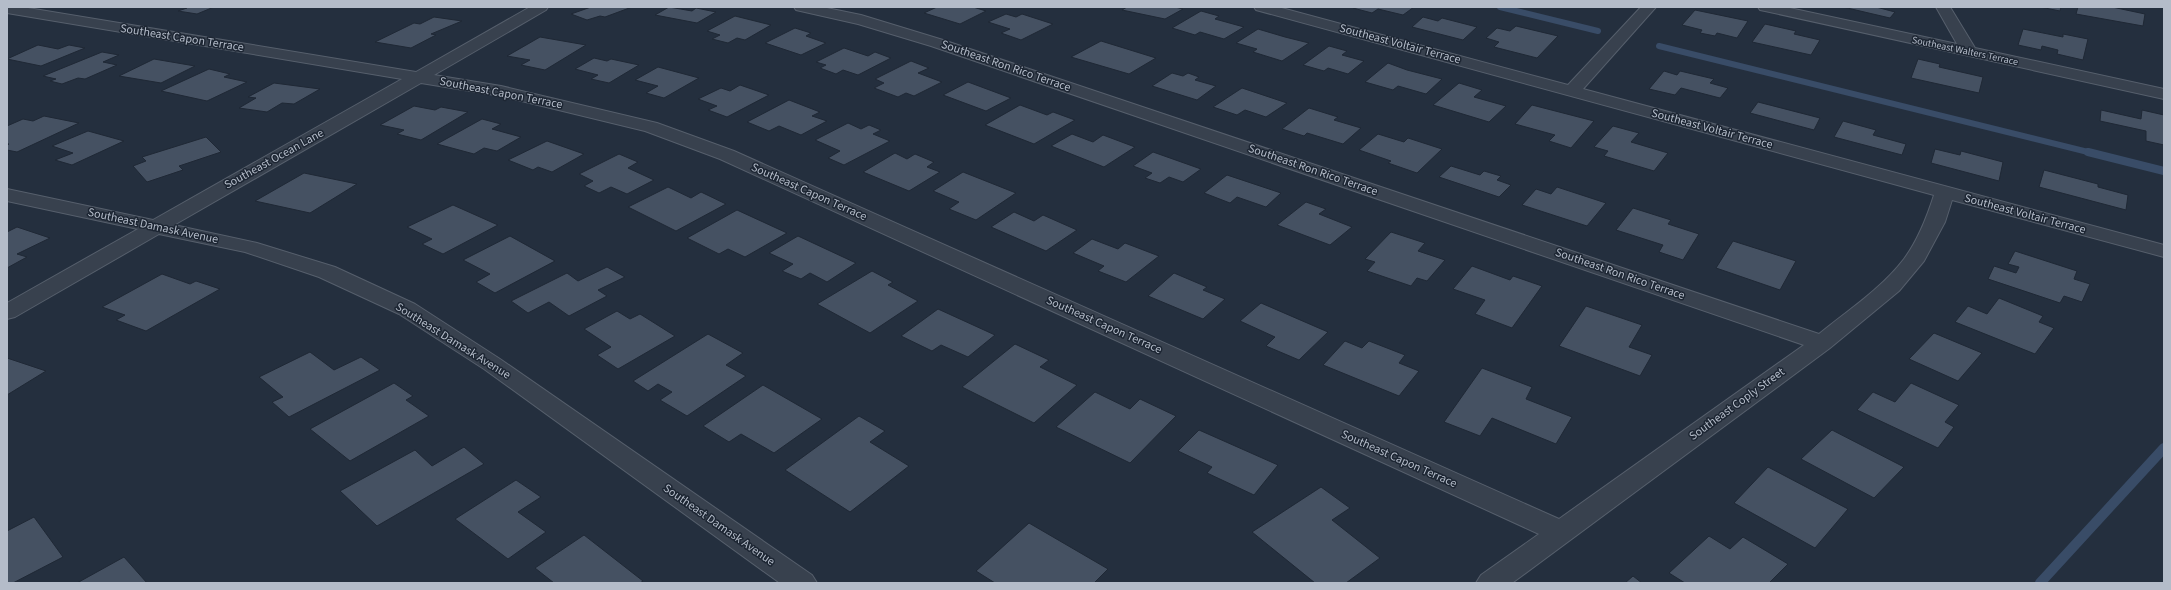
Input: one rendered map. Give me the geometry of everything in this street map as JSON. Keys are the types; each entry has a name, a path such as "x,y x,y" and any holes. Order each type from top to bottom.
{"street":[{"name":"Southeast Ocean Lane","path":"7,312 541,7"},
{"name":"Southeast Ron Rico Terrace","path":"801,7 861,20 937,42 1822,343"},
{"name":"Southeast Voltair Terrace","path":"1261,7 2164,251"},
{"path":"1572,91 1649,7"},
{"name":"Southeast Walters Terrace","path":"1765,7 2164,94"},
{"path":"1942,7 1969,52"},
{"name":"Southeast Capon Terrace","path":"7,9 501,91 570,106 651,127 727,155 1561,532"},
{"name":"Southeast Coply Street","path":"1491,583 1822,343 1891,286 1913,261 1935,222 1945,192"},
{"name":"Southeast Damask Avenue","path":"7,195 250,247 327,272 407,309 492,364 802,583"}],"building":[{"path":"183,7 214,7 197,14 178,11 187,8"},
{"path":"591,7 632,7 605,17 600,16 587,20 571,14"},
{"path":"669,7 692,11 696,8 716,12 697,23 655,15"},
{"path":"937,7 973,7 986,11 960,24 924,13"},
{"path":"1127,7 1175,7 1183,9 1165,19 1122,10"},
{"path":"1414,7 1403,15 1378,9 1372,13 1353,8"},
{"path":"1843,7 1876,7 1895,12 1890,18"},
{"path":"2040,7 2061,7 2060,11"},
{"path":"2078,7 2112,7 2145,14 2143,26 2076,14"},
{"path":"1695,10 1748,21 1737,38 1717,33 1715,36 1700,33 1702,30 1682,25"},
{"path":"1201,11 1219,16 1215,19 1244,27 1224,39 1200,32 1195,35 1172,28"},
{"path":"1006,14 1016,17 1022,14 1053,24 1021,40 1001,33 1010,29 988,22"},
{"path":"735,16 771,25 745,40 737,38 728,43 712,39 720,35 707,31"},
{"path":"434,17 462,21 431,34 436,35 411,48 375,42 414,23 420,24"},
{"path":"1423,17 1438,21 1442,18 1477,27 1463,40 1412,27"},
{"path":"1765,24 1796,31 1794,34 1820,40 1811,55 1752,42"},
{"path":"1516,26 1558,36 1537,58 1494,47 1499,42 1486,38 1497,28 1510,31"},
{"path":"795,28 811,33 806,36 826,43 801,55 765,43"},
{"path":"1258,29 1309,43 1282,61 1253,52 1257,49 1236,43"},
{"path":"2023,29 2063,37 2063,34 2088,39 2083,60 2057,54 2058,50 2042,46 2041,50 2018,45"},
{"path":"540,37 586,45 545,70 521,65 530,60 507,56"},
{"path":"1101,41 1156,58 1129,74 1071,57"},
{"path":"38,45 58,49 69,45 85,48 41,66 7,59"},
{"path":"1329,46 1347,51 1342,55 1364,61 1348,74 1328,68 1324,71 1303,65"},
{"path":"844,48 868,56 875,52 891,58 858,75 843,70 836,74 820,68 826,65 816,62"},
{"path":"102,52 119,55 103,62 117,65 85,79 78,78 62,84 50,81 56,79 43,76"},
{"path":"594,58 607,61 611,59 639,65 609,83 591,79 598,75 575,69"},
{"path":"154,59 195,66 161,83 119,76"},
{"path":"1918,59 1940,64 1939,67 1983,77 1979,93 1911,78"},
{"path":"911,61 929,68 918,73 942,82 914,96 906,93 898,97 874,88 884,83 875,79"},
{"path":"1388,63 1407,70 1442,79 1426,94 1398,86 1393,90 1365,82"},
{"path":"658,67 699,78 664,98 646,93 658,86 635,80"},
{"path":"209,69 230,74 224,77 247,82 207,101 161,91"},
{"path":"1664,71 1677,75 1680,71 1714,79 1710,83 1728,88 1720,98 1681,88 1675,95 1649,89"},
{"path":"1172,73 1183,76 1188,73 1199,77 1195,80 1216,86 1197,100 1152,86"},
{"path":"968,82 1011,98 986,111 943,95"},
{"path":"274,83 320,89 294,104 282,103 267,112 239,108 256,98 248,97"},
{"path":"1459,83 1482,90 1474,97 1506,106 1489,122 1433,105"},
{"path":"740,85 769,95 727,117 708,110 717,106 698,99 721,88 730,91"},
{"path":"1242,88 1287,103 1266,117 1245,110 1237,115 1213,107"},
{"path":"789,100 820,112 812,116 827,121 801,135 779,126 769,131 747,122"},
{"path":"1758,102 1820,118 1814,130 1750,113"},
{"path":"1020,105 1047,115 1053,112 1075,120 1034,144 985,125"},
{"path":"1532,105 1594,121 1571,148 1549,141 1555,135 1515,124"},
{"path":"414,106 435,110 441,107 468,112 421,140 397,134 404,130 380,125"},
{"path":"1309,108 1338,117 1334,120 1361,128 1343,144 1307,133 1304,136 1282,129"},
{"path":"2101,110 2141,119 2142,110 2164,115 2164,145 2146,141 2146,131 2100,121"},
{"path":"44,116 79,123 17,152 7,150 7,145 9,144 7,144 7,126 23,119 33,121"},
{"path":"482,119 501,124 492,129 521,137 497,151 484,148 474,154 437,144"},
{"path":"1843,121 1876,130 1873,135 1906,144 1902,155 1834,137"},
{"path":"848,123 861,129 869,125 881,130 873,134 890,141 844,165 828,158 840,151 815,140"},
{"path":"1613,126 1639,133 1631,142 1668,153 1654,171 1604,156 1608,151 1594,147"},
{"path":"88,131 124,141 72,165 55,160 73,153 52,146"},
{"path":"1072,134 1093,142 1103,135 1135,147 1104,167 1051,146"},
{"path":"1378,134 1404,142 1408,138 1442,149 1417,173 1388,163 1391,161 1359,150"},
{"path":"206,137 221,152 179,166 183,170 147,182 133,166 146,161 142,157"},
{"path":"547,141 584,154 552,172 538,167 533,170 508,160"},
{"path":"1935,149 1960,155 1961,151 2003,162 1999,181 1931,163"},
{"path":"1153,152 1201,169 1183,182 1169,177 1160,183 1145,178 1152,173 1133,166"},
{"path":"895,153 907,159 915,154 934,162 927,167 940,172 909,191 863,172"},
{"path":"619,154 638,162 628,168 654,180 627,194 611,187 599,193 584,186 593,181 579,174"},
{"path":"1451,166 1480,175 1484,171 1501,176 1497,180 1511,185 1499,197 1439,177"},
{"path":"2044,170 2098,184 2098,187 2128,195 2126,210 2039,187"},
{"path":"963,172 1016,193 976,220 949,209 959,202 933,191"},
{"path":"304,173 357,184 310,213 255,201"},
{"path":"1227,175 1281,193 1266,207 1237,197 1230,203 1204,193"},
{"path":"668,187 691,198 701,192 726,204 676,231 628,207"},
{"path":"1557,187 1606,203 1587,226 1522,205 1536,189 1551,194"},
{"path":"1306,202 1326,209 1319,214 1352,227 1330,245 1277,225"},
{"path":"453,205 498,225 443,254 422,244 432,239 407,227"},
{"path":"1633,208 1671,220 1668,224 1699,234 1683,260 1659,252 1663,245 1616,230"},
{"path":"737,210 787,233 745,257 728,249 719,254 687,238"},
{"path":"1014,212 1034,221 1043,215 1077,230 1046,251 991,227"},
{"path":"17,227 50,238 17,254 27,257 7,268 7,232"},
{"path":"1391,232 1425,243 1418,251 1445,260 1427,281 1417,278 1411,286 1367,271 1375,262 1365,259"},
{"path":"510,236 555,261 495,293 476,282 490,274 463,260"},
{"path":"798,236 856,263 827,282 810,273 801,279 782,271 793,264 769,253"},
{"path":"1092,239 1118,249 1125,243 1159,256 1126,282 1098,271 1104,266 1073,253"},
{"path":"1733,241 1796,261 1780,290 1716,268"},
{"path":"2015,251 2077,271 2074,279 2090,284 2082,302 2064,296 2060,303 1988,279 1994,266 2016,273 2019,267 2008,264"},
{"path":"1472,266 1510,280 1513,276 1542,286 1512,328 1475,314 1485,300 1453,289"},
{"path":"607,267 625,277 598,290 607,296 569,316 549,302 528,313 511,301 567,273 578,281"},
{"path":"872,271 893,282 888,285 918,301 870,333 817,304"},
{"path":"1174,273 1207,287 1203,290 1225,299 1203,319 1148,296"},
{"path":"162,274 190,284 196,281 220,289 146,331 116,320 125,315 102,307"},
{"path":"1999,298 2043,316 2039,322 2054,328 2035,354 1955,322 1968,306 1987,314"},
{"path":"1261,303 1328,332 1299,360 1266,346 1275,337 1240,321"},
{"path":"1586,306 1642,325 1629,347 1652,355 1640,376 1559,346"},
{"path":"938,309 995,335 968,357 941,345 932,351 901,336"},
{"path":"617,311 630,319 640,314 675,336 618,369 597,355 611,347 584,329"},
{"path":"1934,333 1982,353 1958,381 1909,359"},
{"path":"708,334 743,353 726,365 746,376 687,416 660,400 672,392 658,384 648,391 633,381"},
{"path":"1345,341 1362,348 1369,341 1405,355 1399,363 1419,371 1399,396 1323,365"},
{"path":"1015,344 1049,360 1040,367 1077,385 1034,423 962,387"},
{"path":"310,352 334,370 361,357 380,370 289,417 272,402 283,397 259,377"},
{"path":"7,358 46,371 7,395"},
{"path":"1482,368 1532,387 1526,399 1572,417 1556,444 1492,418 1480,436 1444,422"},
{"path":"394,383 413,396 406,400 429,416 350,461 310,429"},
{"path":"1911,383 1959,405 1945,422 1954,427 1938,448 1857,410 1873,392 1895,402"},
{"path":"763,385 822,419 774,453 741,434 729,442 703,426"},
{"path":"1095,392 1130,409 1140,399 1176,416 1130,463 1056,427"},
{"path":"859,416 885,431 870,442 909,466 850,512 785,470"},
{"path":"1199,430 1278,465 1254,495 1207,473 1212,467 1178,451"},
{"path":"1832,430 1904,467 1874,498 1801,459"},
{"path":"464,447 484,464 377,526 340,491 415,450 432,466"},
{"path":"1768,467 1848,509 1815,548 1734,503"},
{"path":"516,480 541,497 518,512 546,532 508,559 455,519"},
{"path":"1321,487 1350,508 1332,520 1380,558 1346,583 1315,583 1252,532"},
{"path":"34,517 63,557 13,583 7,583 7,531"},
{"path":"1029,523 1108,569 1094,583 995,583 976,571"},
{"path":"584,535 643,581 640,583 554,583 535,568"},
{"path":"1709,536 1730,549 1743,537 1788,564 1769,583 1685,583 1669,573"},
{"path":"124,557 147,583 77,583"},
{"path":"1633,576 1642,583 1625,583"}],"waterway":[{"path":"1500,7 1598,31"},
{"path":"1659,46 2092,153"},
{"path":"2088,152 2092,153"},
{"path":"2092,153 2164,171"},
{"path":"2040,583 2164,448"}]}
